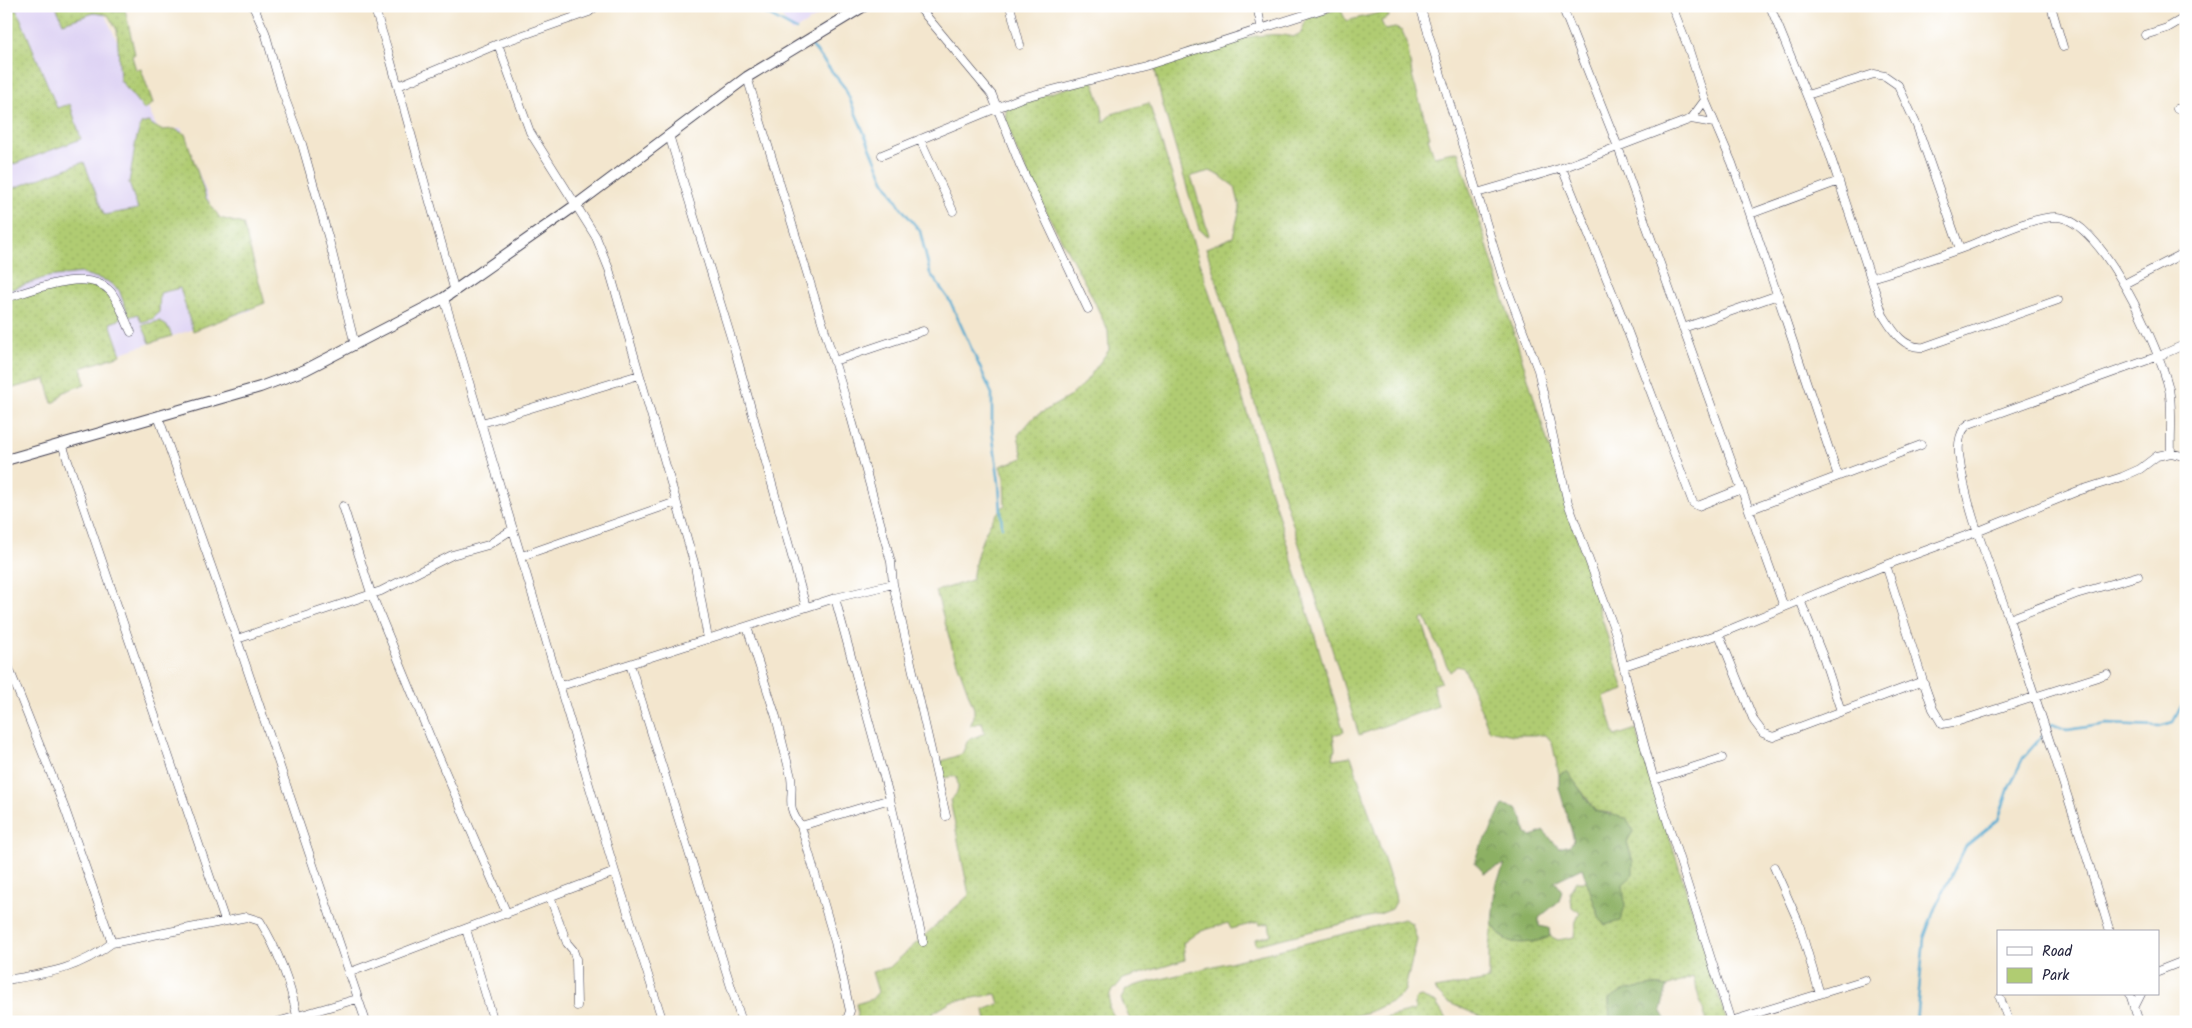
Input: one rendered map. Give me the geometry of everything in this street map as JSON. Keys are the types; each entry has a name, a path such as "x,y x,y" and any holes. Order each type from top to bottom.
{"street":[{"path":"253,6 265,32 281,88 302,144 329,240 355,345"},
{"path":"374,6 456,292"},
{"path":"398,86 498,44 588,12 596,6"},
{"path":"6,460 260,387 305,370 456,292 747,77 864,6"},
{"path":"918,6 983,83 998,107 1020,165 1088,309"},
{"path":"1010,6 1020,45"},
{"path":"1257,6 1262,30"},
{"path":"882,155 1021,98 1137,68 1262,30 1332,6"},
{"path":"1420,6 1502,275 1538,370 1568,503 1609,612 1654,780 1731,1022 1866,980"},
{"path":"1562,6 1618,147 1784,607"},
{"path":"1672,6 1705,100 1732,163 1838,476"},
{"path":"1770,6 1807,95 1839,182 1883,314 1893,331 1914,348 1924,347 2058,300"},
{"path":"2051,6 2063,47"},
{"path":"2144,35 2167,28 2186,17"},
{"path":"498,44 530,132 596,237 609,269 697,574 700,604 708,639"},
{"path":"1807,95 1874,74 1891,79 1898,85 1917,126 1960,249"},
{"path":"747,77 834,361 891,562 893,584 946,816"},
{"path":"1691,119 1705,100"},
{"path":"2177,109 2186,107"},
{"path":"1477,193 1562,168 1691,119 1714,123"},
{"path":"669,135 736,354 806,607"},
{"path":"920,139 953,211"},
{"path":"1562,168 1623,319 1693,503 1698,506 1741,489"},
{"path":"1750,214 1839,182"},
{"path":"1871,278 1960,249 2040,219 2058,217 2077,224 2087,233 2124,284 2159,356 2170,397 2171,453"},
{"path":"2124,284 2186,252"},
{"path":"6,298 60,281 84,280 97,283 110,291 131,332"},
{"path":"1683,328 1778,295"},
{"path":"444,298 615,872 663,1022"},
{"path":"834,361 923,331"},
{"path":"2109,930 2050,739 1968,502 1958,452 1960,436 1964,427 2057,391 2159,356 2186,344"},
{"path":"482,424 639,375"},
{"path":"158,416 237,639 366,1022"},
{"path":"62,444 225,920"},
{"path":"1749,510 1921,445"},
{"path":"1624,666 1719,634 1886,564 1979,532 2078,491 2128,475 2140,469 2157,456 2171,453 2186,457"},
{"path":"522,556 676,502"},
{"path":"343,506 371,593 506,914"},
{"path":"237,639 381,591 452,555 488,545 514,529"},
{"path":"1886,564 1923,681 1933,708 1942,724 1959,721 2035,698 2107,674"},
{"path":"2009,619 2076,594 2138,576"},
{"path":"561,686 834,598 893,584"},
{"path":"834,598 890,799 923,942"},
{"path":"1800,600 1824,659 1841,711"},
{"path":"747,627 776,717 791,777 790,800 794,816 801,826 835,942 850,1011 846,1022"},
{"path":"1719,634 1754,721 1763,733 1773,737 1923,681"},
{"path":"6,661 65,809 112,943"},
{"path":"630,664 742,1022"},
{"path":"1654,780 1722,758"},
{"path":"801,826 890,799"},
{"path":"1774,867 1800,929 1820,994"},
{"path":"348,973 615,872"},
{"path":"550,897 567,943 576,959 577,1006"},
{"path":"6,980 60,971 93,956 112,943 247,917 260,921 282,962 297,1016"},
{"path":"466,929 494,1022"},
{"path":"2160,971 2186,960"},
{"path":"2131,996 2139,1022"},
{"path":"2134,1008 2140,996"},
{"path":"2000,998 2009,1022"},
{"path":"277,1022 357,999"}],"shaded area":[{"path":"6,6 101,6 160,134 181,128 252,310 6,389"},
{"path":"775,6 816,6 821,14 792,32"}],"green space":[{"path":"56,6 109,6 114,12 125,9 135,54 132,56 136,70 141,69 153,103 144,110 120,80 117,30 108,15 94,13 63,23"},
{"path":"1340,8 1346,21 1388,11 1389,17 1381,21 1385,30 1395,28 1402,31 1407,42 1412,75 1434,156 1458,151 1624,690 1604,697 1615,736 1636,729 1727,1022 1707,1022 1693,977 1667,987 1652,985 1609,999 1610,1022 1494,1022 1447,1002 1434,989 1489,980 1489,947 1492,924 1503,938 1515,942 1535,941 1550,936 1558,940 1574,937 1576,921 1580,913 1572,907 1570,892 1576,881 1587,881 1600,919 1623,884 1633,862 1627,842 1611,813 1595,811 1567,771 1559,775 1552,742 1546,735 1513,735 1489,730 1464,668 1457,666 1450,672 1425,618 1422,620 1441,682 1433,685 1438,706 1359,735 1206,248 1233,237 1240,208 1235,187 1210,171 1191,176 1209,235 1207,236 1199,229 1162,102 1155,69 1183,55 1222,42 1263,35 1293,37 1301,33 1306,19"},
{"path":"17,10 57,108 70,104 81,139 6,167 6,12"},
{"path":"1093,80 1102,108 1103,122 1112,114 1149,103 1246,409 1344,732 1333,735 1335,749 1333,759 1351,756 1396,902 1392,909 1377,915 1256,945 1255,939 1271,935 1269,923 1260,925 1259,922 1231,929 1228,923 1198,932 1183,943 1185,960 1123,979 1110,994 1109,1007 1117,1022 986,1022 984,1010 999,1004 996,994 951,1002 933,1013 938,1022 855,1022 858,1014 856,1004 872,999 878,992 872,972 890,967 969,895 950,800 956,795 957,780 956,776 943,778 939,762 962,754 968,740 985,733 982,722 970,726 974,717 974,709 953,651 936,591 972,580 982,539 998,512 1005,505 1004,478 1000,466 1023,458 1018,435 1034,417 1069,397 1083,385 1109,350 1108,331 1091,294 1047,213 1013,143 1005,119 1007,106"},
{"path":"148,122 161,130 174,129 185,134 206,198 220,218 243,224 265,303 193,331 180,288 160,293 159,312 153,319 141,322 138,314 129,317 119,290 107,281 81,273 47,277 6,291 6,191 84,162 104,215 138,209 129,183 136,140 141,124"},
{"path":"80,282 101,289 114,303 121,317 119,320 110,323 121,355 81,368 85,384 64,392 57,401 52,403 46,379 6,390 6,300 60,284"},
{"path":"160,321 168,327 172,336 150,343 142,325"},
{"path":"1567,771 1595,811 1626,818 1633,831 1627,842 1633,862 1633,875 1623,884 1625,906 1620,921 1605,925 1600,919 1582,868 1555,881 1562,891 1559,901 1539,918 1539,926 1549,928 1550,936 1528,942 1509,941 1501,936 1492,924 1495,886 1505,864 1484,873 1475,863 1480,847 1489,834 1503,805 1517,808 1523,819 1526,834 1532,836 1544,831 1559,848 1570,845 1574,840 1559,788 1559,775"},
{"path":"1404,919 1412,923 1417,940 1404,993 1395,1000 1374,1010 1336,1022 1131,1022 1121,999 1126,990 1133,986"},
{"path":"1652,985 1667,987 1661,1010 1666,1019 1665,1022 1610,1022 1609,999 1622,991"},
{"path":"1421,997 1436,1003 1448,1022 1370,1022 1415,1010 1415,999"}],"waterway":[{"path":"752,6 796,30"},
{"path":"812,46 845,88 884,180 902,209 920,231 930,273 950,301 992,394 992,430 999,483 1002,527"},
{"path":"2048,729 2052,724 2067,730 2107,724 2159,726 2173,722 2186,697"},
{"path":"1916,1022 1924,938 1935,908 1966,846 1998,820 2009,788 2023,758 2044,734"}]}
